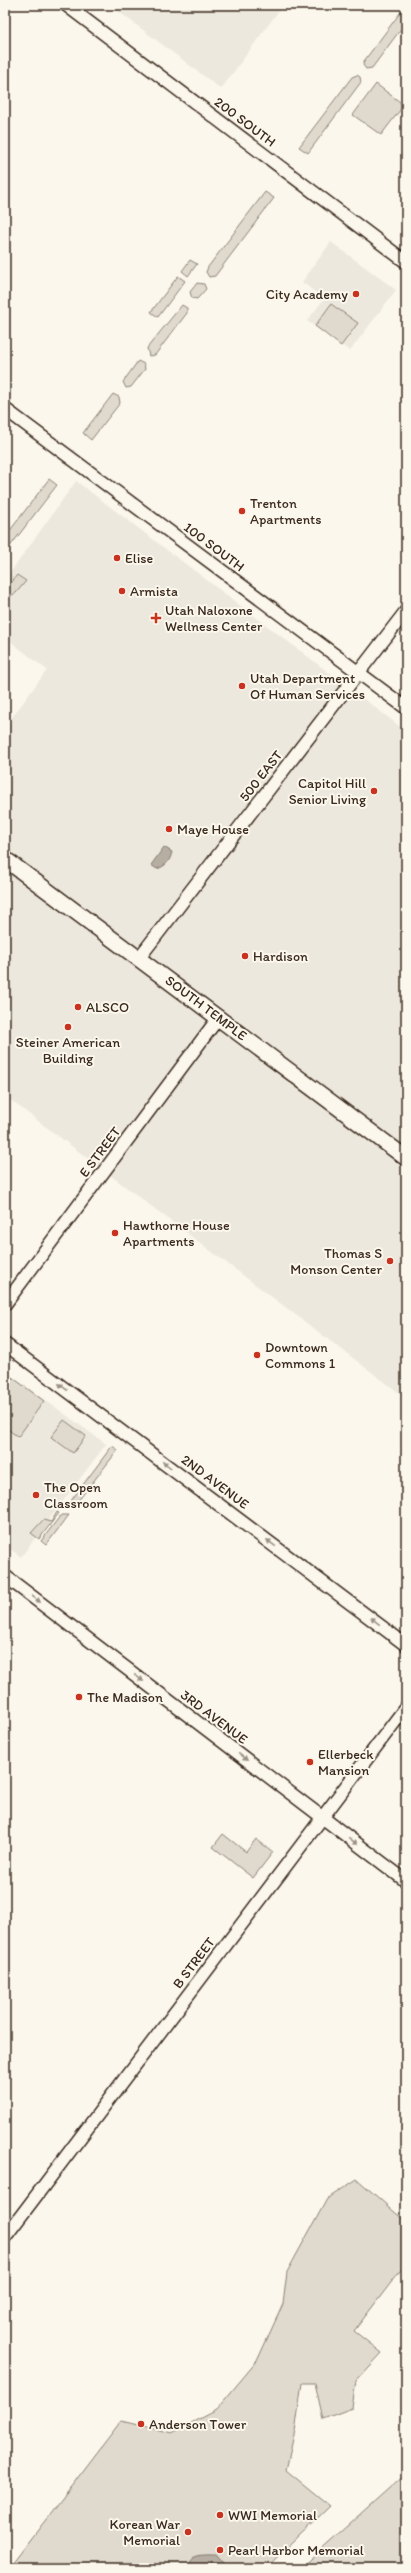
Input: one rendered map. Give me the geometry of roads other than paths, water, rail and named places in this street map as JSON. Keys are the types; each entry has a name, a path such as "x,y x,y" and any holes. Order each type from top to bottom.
{"main road":[{"name":"SOUTH TEMPLE","path":"5,858 406,1158"}],"street":[{"name":"200 SOUTH","path":"66,5 406,262"},
{"name":"100 SOUTH","path":"5,409 358,674 406,708"},
{"name":"500 EAST","path":"139,958 406,611"},
{"name":"E STREET","path":"5,1304 219,1017"},
{"name":"2ND AVENUE","path":"5,1344 406,1645"},
{"name":"3RD AVENUE","path":"5,1576 406,1881"},
{"name":"B STREET","path":"5,2237 406,1707"}],"place":[{"name":"City Academy","path":"356,294"},
{"name":"Trenton Apartments","path":"242,511"},
{"name":"Elise","path":"117,558"},
{"name":"Armista","path":"122,591"},
{"name":"Utah Naloxone Wellness Center","path":"156,618"},
{"name":"Utah Department Of Human Services","path":"242,686"},
{"name":"Capitol Hill Senior Living","path":"374,791"},
{"name":"Maye House","path":"169,829"},
{"name":"Hardison","path":"245,956"},
{"name":"ALSCO","path":"78,1007"},
{"name":"Steiner American Building","path":"68,1027"},
{"name":"Hawthorne House Apartments","path":"115,1233"},
{"name":"Thomas S Monson Center","path":"390,1261"},
{"name":"Downtown Commons 1","path":"257,1355"},
{"name":"The Open Classroom","path":"36,1495"},
{"name":"The Madison","path":"79,1697"},
{"name":"Ellerbeck Mansion","path":"310,1762"},
{"name":"Anderson Tower","path":"141,2424"},
{"name":"WWI Memorial","path":"220,2515"},
{"name":"Korean War Memorial","path":"188,2532"},
{"name":"Pearl Harbor Memorial","path":"220,2550"}]}
